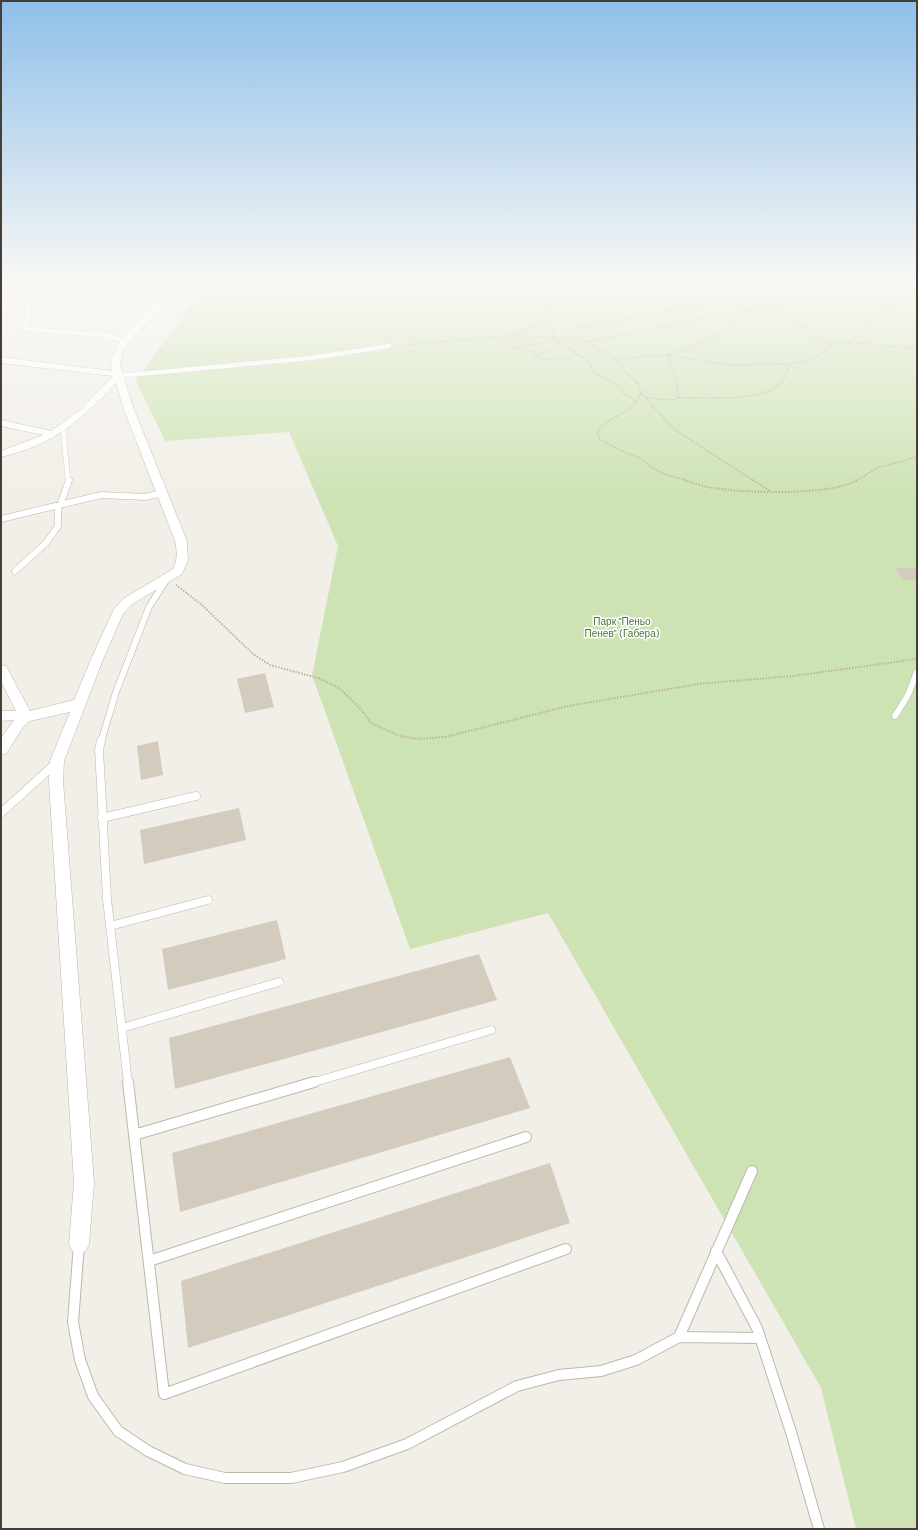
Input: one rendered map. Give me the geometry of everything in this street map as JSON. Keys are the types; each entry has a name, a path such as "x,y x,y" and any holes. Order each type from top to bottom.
{"street":[{"path":"79,1244 84,1183 56,781 57,761 98,657 118,612 127,602 178,572 182,564 183,555 182,541 128,407 115,365 118,353"},
{"path":"1,360 118,375"},
{"path":"1,454 53,434 63,428 90,405 118,375"},
{"path":"1,424 53,434"},
{"path":"1,669 26,717"},
{"path":"1,716 13,715 26,717 66,708 80,703"},
{"path":"1,750 14,729 26,717"}],"lane":[{"path":"118,375 311,358 341,353"},
{"path":"15,571 52,536 58,526 60,505 69,479 63,428"},
{"path":"1,519 101,495 145,497 162,493"},
{"path":"167,579 149,607 105,724 99,749 102,818 110,926 164,1394 566,1248"},
{"path":"895,716 908,695 917,672"},
{"path":"1,813 57,761"},
{"path":"102,818 196,796"},
{"path":"110,926 208,900"},
{"path":"122,1028 279,982"},
{"path":"134,1135 491,1030"},
{"path":"149,1262 526,1137"},
{"path":"679,1337 752,1171"},
{"path":"79,1244 73,1322 80,1360 92,1396 118,1431 148,1450 185,1469 225,1478 291,1478 343,1467 407,1444 517,1386 558,1375 601,1371 636,1360 679,1337 760,1338"},
{"path":"716,1251 757,1328 791,1432 819,1529"}],"path":[{"path":"533,355 543,353"},
{"path":"607,353 615,358 625,372 636,381 641,393 674,429 770,492"},
{"path":"667,355 671,353"},
{"path":"615,358 667,355 728,365 789,364 809,360 821,353"},
{"path":"533,355 549,361 566,360 578,355 588,361 594,373 614,383 626,395 637,402"},
{"path":"667,355 675,376 679,398"},
{"path":"647,398 673,400 679,398 750,396 779,385 785,376 789,364"},
{"path":"641,393 637,402 626,413 603,423 598,430 599,438 622,451 640,458 651,467 664,474 719,489 770,492 822,490 849,485 877,468 917,456"},
{"path":"167,579 202,605 253,654 270,665 318,678 339,688 361,709 371,723 400,736 417,738 445,737 484,729 568,706 698,684 793,676 917,659"}],"green space":[{"name":"Парк \"Пеньо Пенев\" (Габера)","path":"156,353 917,353 917,1529 856,1529 821,1388 548,913 410,949 312,675 338,546 289,432 165,441 136,381"}],"building":[{"path":"896,568 917,568 917,580 902,580"},
{"path":"265,673 274,707 245,713 237,679"},
{"path":"158,741 163,775 141,780 137,746"},
{"path":"239,808 246,840 144,864 140,830"},
{"path":"277,920 286,959 168,990 162,949"},
{"path":"479,954 497,1000 175,1089 169,1038"},
{"path":"510,1057 530,1108 180,1212 172,1153"},
{"path":"550,1163 570,1223 188,1348 181,1281"}]}
